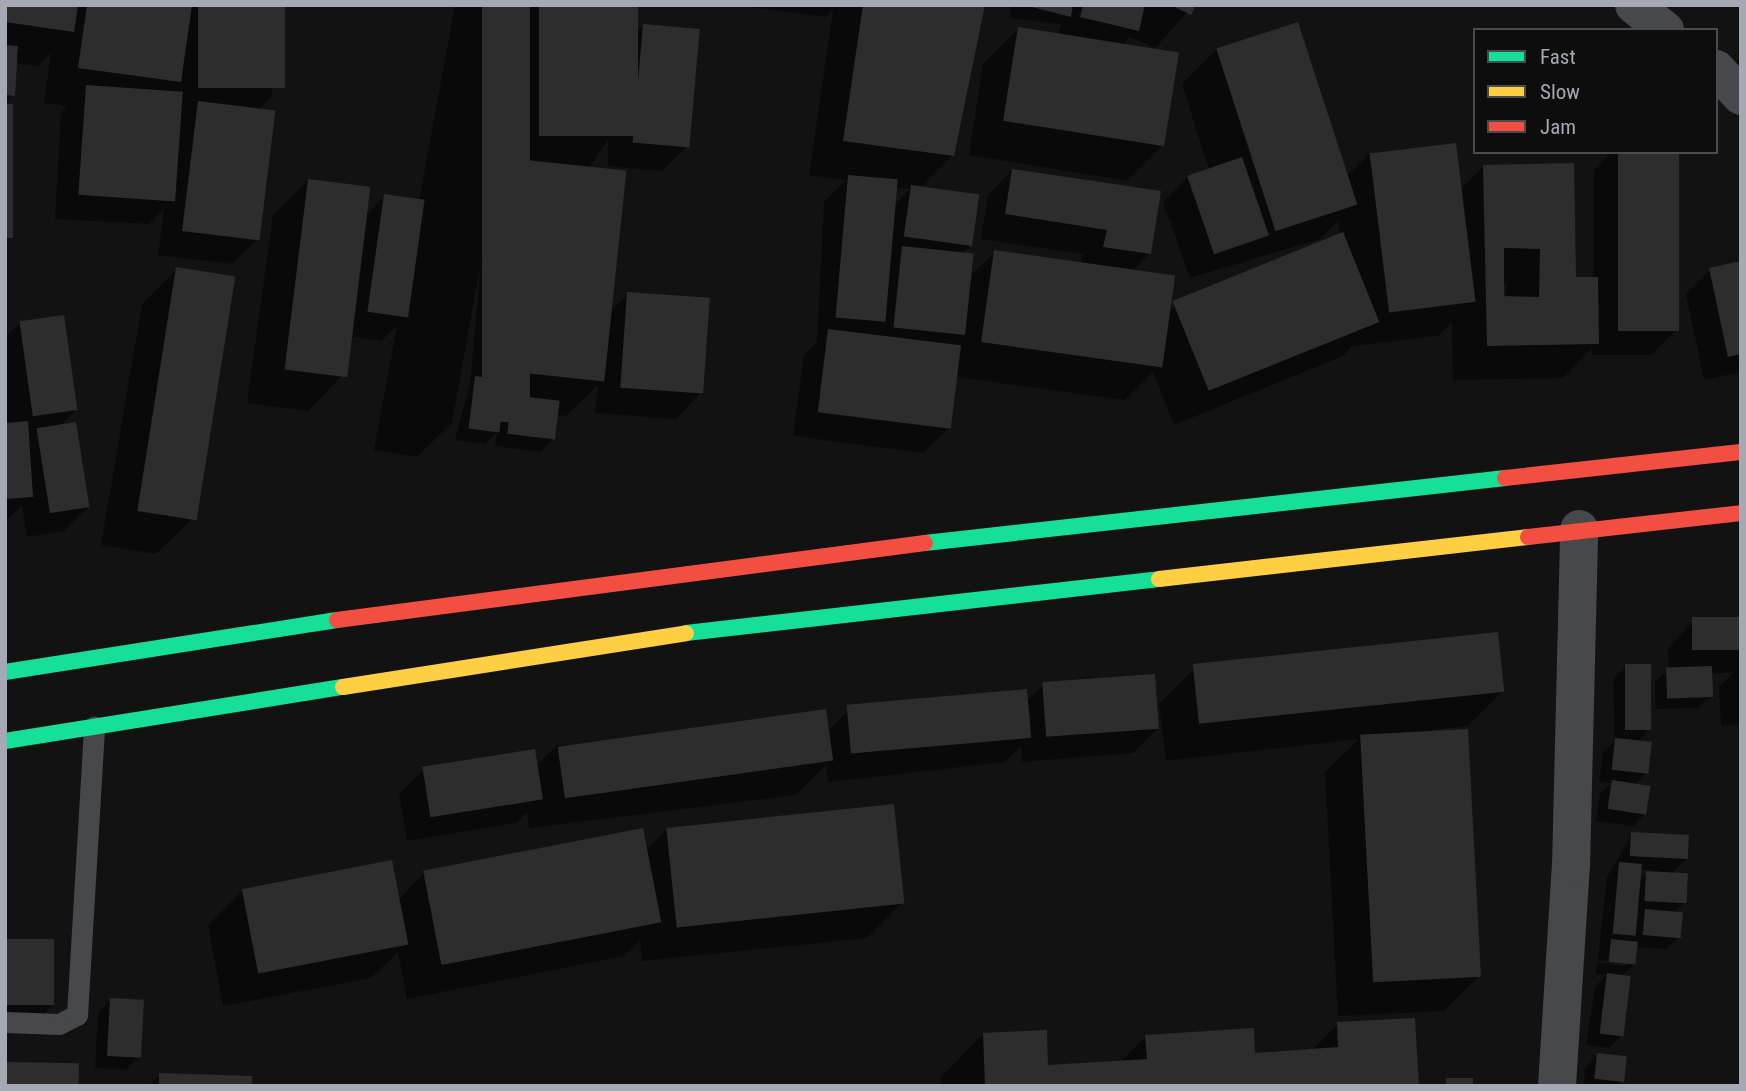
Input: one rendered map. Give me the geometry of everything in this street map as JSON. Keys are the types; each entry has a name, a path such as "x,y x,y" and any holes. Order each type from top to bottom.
{"main road":[{"path":"5,672 235,633 862,550 1741,452"},
{"path":"5,741 704,630 1578,529 1741,513"}],"street":[{"path":"1634,5 1663,28"},
{"path":"1718,71 1741,96"},
{"path":"1567,1079 1578,529"}],"lane":[{"path":"5,1022 59,1024 77,1016 93,727"}],"building":[{"path":"5,5 78,5 74,32 5,22"},
{"path":"87,5 192,5 181,82 78,68"},
{"path":"198,5 285,5 285,88 198,88"},
{"path":"482,5 530,5 530,422 482,422"},
{"path":"539,5 638,5 638,136 539,136"},
{"path":"863,5 985,5 954,156 843,141"},
{"path":"1024,5 1073,5 1071,17"},
{"path":"1083,5 1145,5 1139,31 1080,17"},
{"path":"1171,5 1196,5 1191,15"},
{"path":"1298,22 1357,205 1276,231 1216,49"},
{"path":"643,24 700,29 689,148 633,143"},
{"path":"1018,27 1179,52 1164,146 1003,121"},
{"path":"5,45 18,46 15,96 5,95"},
{"path":"86,85 183,92 175,201 78,195"},
{"path":"198,101 275,111 259,241 182,231"},
{"path":"5,104 13,104 13,238 5,238"},
{"path":"1456,143 1475,302 1389,312 1370,154"},
{"path":"1618,154 1679,154 1679,331 1618,331"},
{"path":"1242,157 1269,235 1214,254 1187,176"},
{"path":"526,160 626,171 604,381 504,371"},
{"path":"1574,163 1576,277 1598,277 1599,344 1487,346 1483,165","holes":["1504,248 1540,249 1539,297 1504,296"]},
{"path":"1012,169 1161,191 1151,254 1103,247 1107,230 1005,214"},
{"path":"848,175 898,179 885,322 836,317"},
{"path":"308,179 371,187 347,377 285,370"},
{"path":"911,185 979,195 972,246 904,236"},
{"path":"384,194 425,200 408,318 367,312"},
{"path":"1343,232 1379,322 1209,391 1172,301"},
{"path":"902,246 974,254 965,335 893,328"},
{"path":"994,250 1175,275 1162,368 981,342"},
{"path":"1741,261 1741,354 1728,357 1709,268"},
{"path":"176,267 235,276 197,520 137,511"},
{"path":"627,292 710,298 703,394 620,388"},
{"path":"64,315 77,410 33,416 19,321"},
{"path":"828,329 961,345 951,429 818,412"},
{"path":"475,376 506,380 499,432 469,429"},
{"path":"512,395 560,401 555,440 507,434"},
{"path":"28,421 33,497 5,499 5,423"},
{"path":"76,422 89,507 50,513 36,428"},
{"path":"1692,617 1741,617 1741,650 1692,650"},
{"path":"1498,632 1504,692 1199,724 1193,664"},
{"path":"1625,664 1651,664 1651,730 1625,730"},
{"path":"1712,666 1713,697 1667,699 1666,668"},
{"path":"1155,674 1159,729 1046,737 1042,682"},
{"path":"1027,689 1031,738 851,754 847,705"},
{"path":"826,709 833,760 565,798 558,747"},
{"path":"1468,729 1481,977 1373,982 1360,735"},
{"path":"1615,738 1652,742 1648,774 1612,770"},
{"path":"535,749 543,799 430,817 422,767"},
{"path":"1612,780 1651,786 1646,815 1607,809"},
{"path":"894,804 904,903 677,927 666,828"},
{"path":"643,828 661,922 441,965 423,871"},
{"path":"1631,832 1689,835 1688,859 1630,856"},
{"path":"392,860 408,944 258,974 242,889"},
{"path":"1619,862 1642,864 1636,936 1613,934"},
{"path":"1646,871 1688,873 1686,903 1644,901"},
{"path":"1645,909 1683,912 1681,938 1643,935"},
{"path":"5,939 54,939 54,1005 5,1005"},
{"path":"1611,939 1638,942 1635,965 1609,962"},
{"path":"1607,973 1631,976 1623,1036 1600,1034"},
{"path":"110,998 144,1000 141,1058 107,1056"},
{"path":"1415,1018 1419,1086 985,1086 983,1033 1047,1030 1048,1065 1147,1059 1145,1035 1254,1028 1255,1053 1338,1047 1337,1022"},
{"path":"1597,1053 1627,1056 1624,1082 1594,1079"},
{"path":"5,1062 79,1063 79,1086 5,1086"},
{"path":"159,1073 252,1076 252,1086 159,1086"},
{"path":"1446,1078 1473,1078 1473,1086 1446,1086"}],"traffic: fast":[{"path":"925,543 1505,478"},
{"path":"686,633 1159,579"},
{"path":"5,672 337,620"},
{"path":"5,741 343,687"}],"traffic: slow":[{"path":"1159,579 1528,537"},
{"path":"343,687 686,633"}],"traffic: jam":[{"path":"1505,478 1741,452"},
{"path":"1528,537 1741,513"},
{"path":"337,620 925,543"}]}
